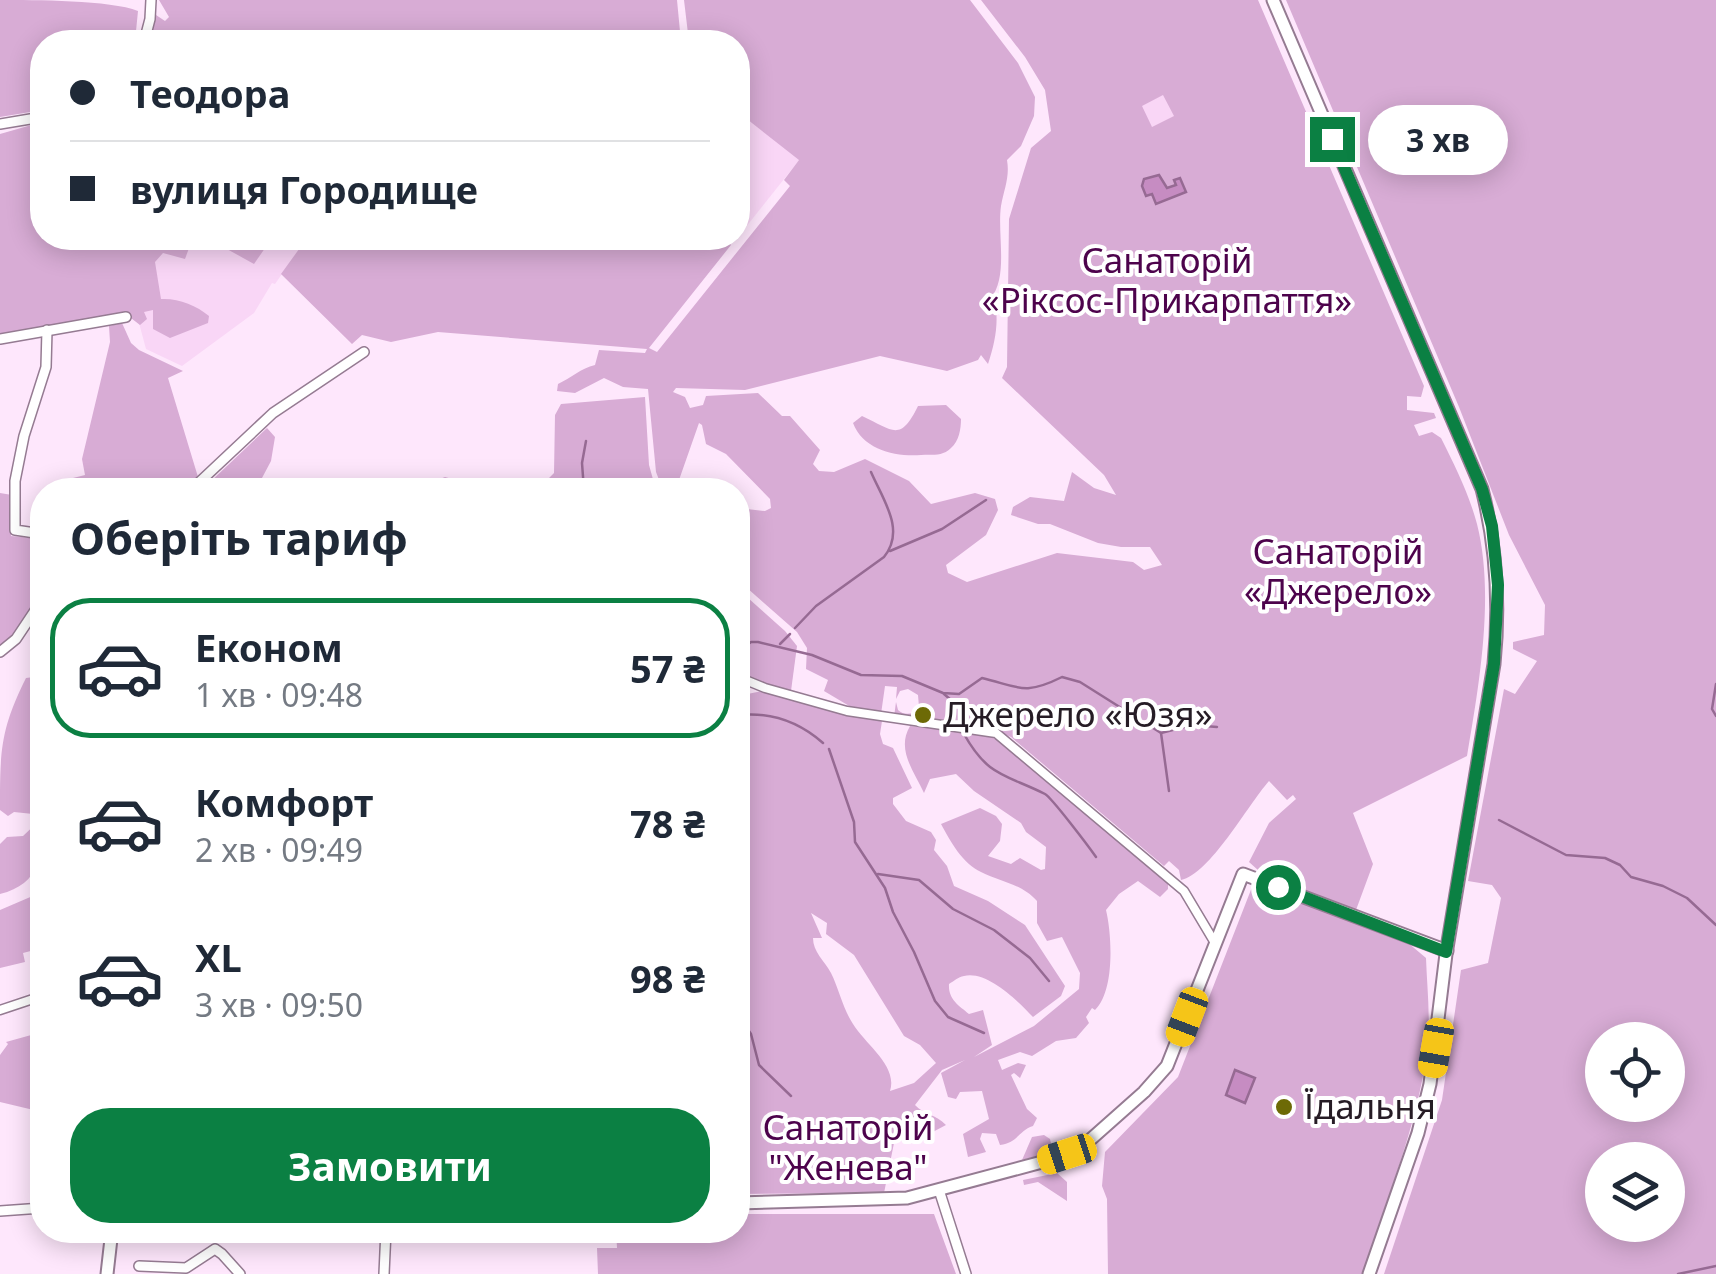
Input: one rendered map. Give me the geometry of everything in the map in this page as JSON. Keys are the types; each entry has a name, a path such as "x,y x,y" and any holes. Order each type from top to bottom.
{"street":[{"path":"146,30 151,0"},
{"path":"1273,0 1482,489 1492,526 1498,585 1494,664 1446,952 1430,1084 1418,1134 1369,1274"},
{"path":"0,124 30,119"},
{"path":"0,339 126,317"},
{"path":"30,532 15,530 15,481 24,436 46,368 47,330"},
{"path":"204,478 272,413 364,352"},
{"path":"0,652 16,639 30,618"},
{"path":"750,682 847,711 996,734 1008,740 1184,890 1215,943"},
{"path":"750,1203 879,1201 939,1190 1067,1154 1100,1134 1167,1066 1240,875 1446,952"},
{"path":"0,999 1,1009 30,1000"},
{"path":"939,1190 966,1274"},
{"path":"0,1211 30,1209"},
{"path":"107,1274 111,1243"},
{"path":"384,1274 385,1243"},
{"path":"139,1266 186,1268 214,1250 240,1274"}],"shaded area":[{"path":"1164,94 1175,116 1152,128 1141,106"},
{"path":"750,121 800,159 750,222"},
{"path":"1159,175 1167,188 1176,185 1174,180 1180,178 1186,192 1156,204 1142,186 1144,179"},
{"path":"147,250 299,250 254,313 182,366 146,349 139,323 128,314"},
{"path":"1235,1070 1255,1078 1245,1103 1226,1095"}],"green space":[{"path":"0,0 91,3 138,11 136,30 30,30 30,112 0,117"},
{"path":"159,0 677,0 680,30 149,30 153,13 165,21 169,17"},
{"path":"684,0 970,0 1018,63 1035,97 1034,116 1021,146 1007,160 1000,217 1001,268 990,299 995,302 996,325 988,364 981,355 978,360 947,371 880,356 745,390 676,388 673,392 685,397 690,408 703,405 706,396 758,393 782,416 790,416 820,450 813,464 819,471 834,472 865,459 909,481 931,504 975,493 995,499 998,510 986,535 946,565 948,573 967,582 1057,553 1133,562 1144,570 1162,565 1150,547 1098,543 1050,524 1011,515 1013,507 1030,497 1064,501 1072,472 1094,488 1116,495 1104,475 1002,378 1007,367 1009,219 1031,148 1051,131 1045,90 981,0 1258,0 1424,386 1421,397 1407,396 1407,410 1434,413 1436,418 1414,425 1419,436 1432,432 1441,438 1470,502 1482,551 1483,640 1467,756 1353,813 1373,864 1356,910 1258,874 1249,862 1269,823 1296,799 1293,795 1287,800 1269,781 1216,853 1181,880 1179,870 1169,861 1164,866 1011,737 987,727 894,717 896,702 898,710 906,714 919,707 918,695 908,689 900,691 896,699 897,687 885,686 881,714 856,710 824,691 828,680 806,669 807,648 797,632 750,591 750,509 771,508 770,499 726,454 706,444 699,423 680,478 658,478 648,389 623,387 604,378 575,393 557,391 558,384 595,365 599,350 645,353 647,349 438,332 391,342 362,335 352,344 281,274 298,250 727,250 649,348 657,352 739,250 750,250 750,236 790,186 784,180 799,160 750,121 750,30 688,30","holes":["1163,95 1174,116 1152,127 1142,106"]},
{"path":"1286,0 1716,0 1716,1274 1384,1274 1442,1100 1461,970 1488,963 1501,898 1492,885 1468,881 1504,689 1515,694 1537,661 1513,649 1513,642 1544,635 1545,605 1509,535 1459,407"},
{"path":"30,125 30,250 188,250 185,259 163,253 155,262 161,299 193,306 209,316 208,323 170,338 153,329 153,310 144,312 147,319 140,325 127,315 0,337 0,134"},
{"path":"229,250 264,250 254,264"},
{"path":"122,323 131,343 139,350 183,371 168,378 197,478 73,478 85,475 82,459 110,342 109,326"},
{"path":"645,397 653,478 549,478 554,473 555,415 561,404"},
{"path":"946,405 961,419 961,427 954,445 940,454 901,455 881,450 864,440 853,423 862,416 889,429 901,429 918,406"},
{"path":"267,428 275,437 271,461 262,478 214,478"},
{"path":"0,493 12,495 11,536 30,538 30,616 0,647"},
{"path":"750,600 797,646 791,691 750,681"},
{"path":"26,678 30,678 30,814 14,812 8,816 0,810 1,756 6,727"},
{"name":"Санаторій \"Женева\"","path":"762,691 882,721 883,744 893,748 912,788 893,798 893,804 906,821 931,832 936,840 934,850 947,866 954,886 988,901 1025,925 1065,986 1061,996 1033,1017 1020,1003 983,978 964,976 949,984 952,998 969,1014 983,1010 992,1045 974,1057 1034,1026 1079,989 1080,973 1062,937 1047,941 1037,923 1037,901 1018,887 968,864 941,824 980,808 996,816 1002,824 1000,841 988,856 1011,864 1020,858 1045,869 1046,847 956,774 930,779 924,793 906,752 910,726 986,734 1009,746 1168,881 1168,889 1160,897 1138,881 1119,894 1106,910 1110,948 1106,990 1095,1010 1092,1008 1086,1017 1089,1023 1076,1038 1056,1041 1032,1056 1020,1052 998,1060 1002,1070 1018,1063 1026,1065 1020,1078 1011,1075 1027,1109 1037,1118 1033,1126 1000,1145 996,1134 982,1133 980,1139 986,1152 968,1157 963,1134 989,1119 982,1091 960,1092 956,1099 948,1097 941,1073 965,1060 942,1070 915,1105 946,1125 929,1134 921,1131 920,1124 896,1133 884,1193 750,1194 750,694","holes":["811,913 827,923 826,934 854,955 904,1036 920,1045 936,1063 914,1083 890,1091 885,1064 850,1018 831,973 815,948 813,938 822,938"]},
{"path":"30,829 30,877 0,894 0,844 7,837 23,836"},
{"path":"1254,882 1407,942 1426,958 1429,1028 1422,1079 1400,1164 1362,1274 1108,1274 1107,1199 1102,1186 1105,1152 1178,1077"},
{"path":"30,897 30,951 23,953 25,962 0,968 0,910"},
{"path":"30,1035 30,1109 0,1102 0,1055 6,1042"},
{"path":"1044,1135 1050,1139 1053,1152 1022,1160 1032,1137"},
{"path":"1057,1173 1067,1182 1067,1201 1038,1182 1024,1185 1023,1180"},
{"path":"750,1214 934,1214 956,1274 598,1274 597,1248 617,1248 617,1243 750,1243"}],"waterway":[{"path":"583,478 586,441"},
{"path":"795,628 816,606 884,557 890,547 893,526 871,472"},
{"path":"890,551 942,529 986,500"},
{"path":"780,644 790,634"},
{"path":"750,643 812,655 861,675 902,676 943,693 959,694 982,678 1022,688 1062,677 1080,682 1161,733 1169,791"},
{"path":"1716,684 1712,709 1716,716"},
{"path":"944,694 965,712 965,723"},
{"path":"750,715 784,720 823,743"},
{"path":"1161,733 1192,725 1217,727"},
{"path":"964,734 990,767 1049,797 1096,857"},
{"path":"829,749 854,822 855,842 885,888 935,1001 948,1017 984,1033"},
{"path":"1499,820 1566,855 1605,858 1620,865 1631,877 1687,898 1716,925"},
{"path":"878,874 919,880 953,909 994,930 1030,958 1049,981"},
{"path":"750,1033 759,1065 791,1096"},
{"path":"1678,1274 1716,1266"}],"place":[{"name":"Джерело «Юзя»","path":"923,715"},
{"name":"Їдальня","path":"1284,1107"}],"route":[{"path":"1278,887 1446,952 1489,702 1497,632 1495,552 1482,489 1332,139"}],"park label":[{"name":"Санаторій «Ріксос-Прикарпаття»","path":"1167,281"},
{"name":"Санаторій «Джерело»","path":"1338,572"}]}
